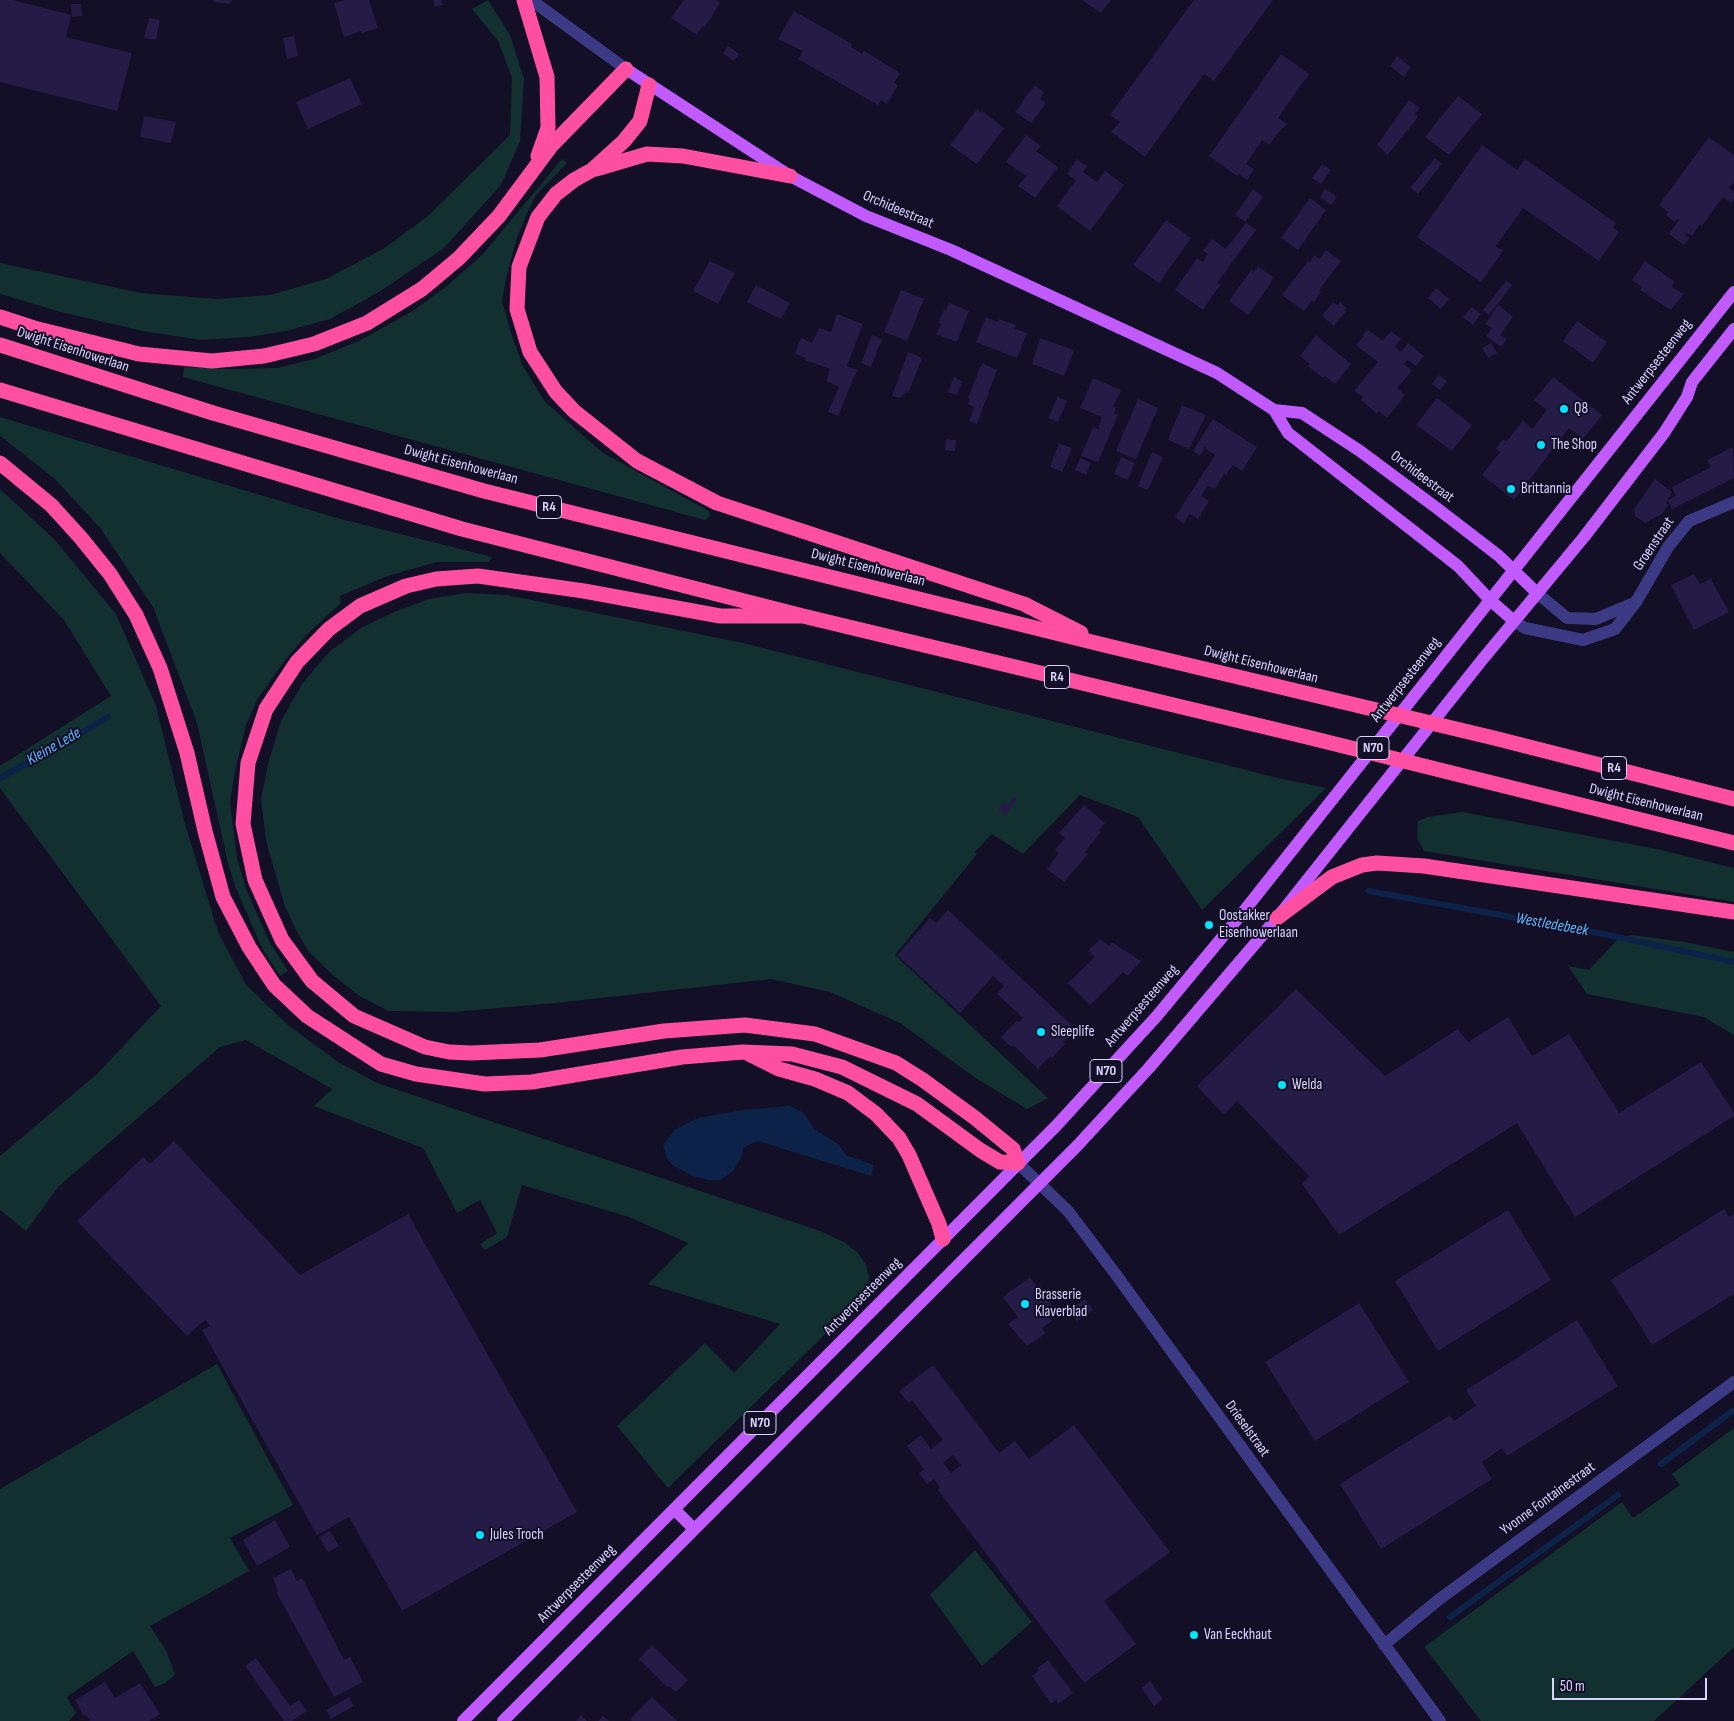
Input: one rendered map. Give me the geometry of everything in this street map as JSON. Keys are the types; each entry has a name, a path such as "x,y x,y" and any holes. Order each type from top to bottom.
{"highway":[{"path":"524,0 546,77 548,128 532,172"},
{"path":"0,317 34,328 139,354 212,361 264,356 314,344 367,323 422,289 459,258 500,216 551,146 626,69"},
{"path":"592,170 624,141 640,121 649,85"},
{"path":"790,176 683,156 647,154 592,170 574,180 556,194 538,218 519,267 517,288 517,309 530,352 556,392 574,411 637,461 717,502 1024,604 1104,645"},
{"name":"Dwight Eisenhowerlaan","path":"0,345 213,413 484,491 1104,645 1494,738 1734,798"},
{"name":"R4","path":"0,390 462,529 803,616"},
{"path":"0,463 51,505 81,538 110,574 136,616 160,668 187,753 223,897 249,947 274,985 307,1016 381,1064 416,1074 485,1084 532,1082 682,1057 743,1052 792,1054 842,1066 917,1104 980,1150 1000,1162 1018,1163 1013,1149 923,1080 896,1063 815,1034 745,1025 664,1031 540,1050 471,1053 449,1052 425,1047 354,1016 312,980 282,940 255,880 243,824 248,763 266,709 297,662 329,629 360,606 406,586 436,579 478,576 584,591 720,616 803,616"},
{"name":"Dwight Eisenhowerlaan","path":"803,616 1311,738 1734,843"},
{"path":"1277,918 1332,877 1362,865 1377,862 1424,866 1734,912"},
{"path":"743,1052 779,1069 815,1079 848,1093 876,1114 899,1138 909,1155 939,1224 943,1239"}],"main road":[{"name":"Orchideestraat","path":"626,69 790,176 866,216 951,250 1217,373 1274,410 1288,433 1458,566 1490,600 1514,621"},
{"name":"Antwerpsesteenweg","path":"463,1721 1056,1126 1156,1017 1244,911 1734,292"},
{"name":"N70","path":"503,1721 1077,1146 1148,1069 1277,918 1331,848 1584,537 1664,433 1687,397 1692,382 1734,329"},
{"name":"Orchideestraat","path":"1274,410 1302,413 1360,450 1499,556 1537,594"},
{"path":"674,1509 694,1529"}],"street":[{"name":"Orchideestraat","path":"531,0 626,69"},
{"name":"Groenstraat","path":"1514,621 1525,628 1582,640 1615,629 1636,602 1668,547 1689,521 1734,502"},
{"path":"1537,594 1567,618 1596,619 1636,602"},
{"name":"Drieselstraat","path":"1018,1163 1068,1211 1440,1721"},
{"name":"Yvonne Fontainestraat","path":"1384,1645 1436,1601 1734,1382"}],"green space":[{"path":"488,0 510,35 524,79 520,141 501,185 444,248 379,292 330,319 286,331 249,337 201,340 143,331 61,312 0,294 0,263 141,293 217,299 270,295 326,279 383,249 428,216 510,135 512,78 498,41 472,9"},
{"path":"562,159 567,163 536,195 529,209 517,237 506,279 502,301 523,366 545,402 603,453 709,511 710,516 705,520 183,377 184,367 277,368 314,359 359,341 414,310 447,286 482,255"},
{"path":"0,417 337,518 492,557 489,562 437,562 387,576 340,596 341,603 305,636 257,700 246,725 235,771 230,803 237,858 246,889 269,941 288,971 280,976 262,948 235,886 227,859 197,723 153,607 101,529 55,479 0,436"},
{"path":"0,489 55,540 116,614 156,706 185,824 218,932 246,985 288,1025 338,1062 377,1083 820,1231 844,1242 857,1252 866,1265 869,1276 867,1290 858,1302 668,1488 617,1426 705,1343 734,1373 780,1324 648,1284 688,1243 629,1217 522,1185 507,1237 485,1250 480,1244 497,1233 480,1200 457,1213 423,1148 314,1106 332,1089 246,1040 220,1047 59,1186 26,1231 0,1210 0,1156 97,1074 161,1006 0,788 0,766 111,696 64,620 0,553"},
{"path":"466,593 507,595 743,643 1278,778 1326,788 1202,910 1138,817 1080,795 1023,854 992,834 975,852 977,854 895,955 1048,1098 1027,1109 974,1077 900,1023 830,992 771,979 555,1003 453,1012 389,1011 361,997 333,975 309,952 284,904 266,841 261,799 268,764 281,721 302,684 329,652 361,628 394,612 429,599"},
{"path":"1463,812 1657,849 1734,868 1734,902 1424,851 1417,838 1418,821 1428,817"},
{"path":"1632,935 1684,942 1734,952 1734,1035 1704,1017 1587,994 1568,966 1589,970 1618,939"},
{"path":"217,1364 293,1505 230,1538 249,1571 150,1626 167,1652 175,1675 165,1683 155,1687 133,1651 67,1697 76,1713 69,1721 0,1721 0,1489"},
{"path":"1734,1428 1734,1647 1654,1721 1481,1721 1424,1647 1622,1502 1633,1518 1680,1485 1672,1474"},
{"path":"975,1550 1032,1622 982,1666 930,1595"}],"water":[{"path":"790,1106 804,1113 814,1129 838,1144 846,1155 874,1165 871,1176 758,1141 744,1147 741,1158 733,1171 721,1180 708,1180 693,1176 672,1165 667,1158 663,1145 674,1130 698,1118 743,1110"}],"building":[{"path":"0,0 13,0 71,15 66,37 132,53 117,111 0,82"},
{"path":"213,0 232,0 231,4 213,2"},
{"path":"344,0 369,0 378,28 344,37 334,3"},
{"path":"433,0 441,0 443,5 435,7"},
{"path":"684,0 716,0 720,3 705,27 703,26 697,35 671,18"},
{"path":"1082,0 1111,0 1101,13"},
{"path":"1194,0 1273,0 1214,81 1204,74 1145,157 1111,132 1120,122 1110,115"},
{"path":"71,4 81,4 82,16 72,17"},
{"path":"794,11 852,44 851,47 862,54 864,51 900,73 894,83 898,85 887,104 881,100 878,105 798,59 803,51 778,39"},
{"path":"149,18 160,20 156,40 144,38"},
{"path":"294,36 298,56 287,59 283,38"},
{"path":"728,46 739,54 734,61 723,53"},
{"path":"1281,54 1309,74 1278,118 1287,124 1269,145 1262,140 1246,164 1254,169 1247,180 1239,174 1237,176 1209,156"},
{"path":"1397,56 1411,67 1404,77 1390,66"},
{"path":"350,78 362,104 308,129 296,102"},
{"path":"1035,85 1044,92 1040,99 1046,103 1031,123 1015,112"},
{"path":"1458,96 1482,114 1449,155 1425,137"},
{"path":"1409,100 1420,108 1415,114 1418,117 1388,155 1377,145"},
{"path":"977,109 1004,128 977,164 950,145"},
{"path":"144,116 176,122 171,143 140,137"},
{"path":"1026,135 1041,146 1036,151 1058,167 1035,198 1018,186 1026,176 1006,162"},
{"path":"1709,137 1734,155 1734,182 1729,188 1734,191 1734,199 1731,203 1723,197 1702,226 1700,224 1692,236 1687,233 1685,235 1690,238 1684,245 1669,234 1679,220 1677,219 1675,222 1666,215 1668,212 1659,205"},
{"path":"1482,145 1517,170 1525,159 1616,223 1613,228 1619,232 1599,261 1523,208 1496,246 1503,251 1481,282 1417,237"},
{"path":"1435,158 1442,164 1418,194 1410,188"},
{"path":"1077,159 1087,166 1083,172 1097,182 1105,171 1124,185 1090,231 1057,206 1076,180 1067,174"},
{"path":"1322,164 1331,170 1321,184 1312,178"},
{"path":"1253,189 1263,197 1245,222 1235,215"},
{"path":"1325,189 1337,197 1331,205 1320,197"},
{"path":"1310,198 1326,210 1298,250 1281,238"},
{"path":"1166,220 1191,238 1159,283 1133,265"},
{"path":"1246,223 1256,230 1217,283 1220,285 1203,310 1175,290 1197,258 1203,262 1208,254 1203,251 1212,239 1226,249"},
{"path":"1326,250 1341,261 1319,290 1321,292 1314,302 1312,300 1304,311 1282,295 1308,261 1310,262 1314,255 1319,259"},
{"path":"710,261 735,273 718,304 693,291"},
{"path":"1645,261 1675,282 1672,287 1683,294 1671,310 1640,290 1642,287 1632,280"},
{"path":"1258,267 1273,277 1271,283 1248,315 1229,301 1252,269 1254,271"},
{"path":"1506,281 1512,285 1489,315 1483,310"},
{"path":"756,285 790,303 781,319 747,302"},
{"path":"1436,288 1449,299 1441,309 1428,298"},
{"path":"901,290 924,299 907,341 884,332"},
{"path":"1340,301 1347,308 1334,326 1322,316 1333,302 1338,305"},
{"path":"949,303 969,311 957,342 936,334 941,324 939,322 944,310 946,310"},
{"path":"1498,305 1513,317 1500,335 1507,339 1501,347 1486,336 1492,328 1485,324"},
{"path":"1472,307 1481,314 1473,325 1463,317"},
{"path":"837,314 863,324 847,366 857,370 838,416 828,412 839,387 826,381 830,369 805,360 806,358 795,354 801,338 812,343 819,328 831,332"},
{"path":"986,317 998,322 999,319 1016,325 1015,329 1027,333 1017,358 976,342"},
{"path":"1577,321 1607,342 1593,363 1563,341"},
{"path":"1368,330 1383,341 1391,331 1401,339 1395,347 1401,352 1408,343 1424,356 1416,366 1408,360 1404,364 1412,371 1397,388 1405,395 1387,418 1379,411 1377,414 1361,400 1363,397 1354,391 1378,362 1356,345"},
{"path":"872,335 882,339 871,367 861,363"},
{"path":"1316,335 1351,364 1335,384 1325,376 1323,378 1308,366 1310,364 1300,356"},
{"path":"1040,338 1074,350 1064,376 1032,364"},
{"path":"1491,343 1497,353 1488,358 1482,348"},
{"path":"908,352 922,358 909,391 899,398 892,396"},
{"path":"982,363 997,370 977,424 969,421 974,407 968,404 970,399 968,398"},
{"path":"1439,375 1447,381 1440,390 1432,384"},
{"path":"954,377 962,381 957,395 948,392"},
{"path":"1553,377 1602,415 1583,439 1569,428 1514,500 1482,475 1500,452 1496,449 1502,440 1507,441 1523,420 1532,429 1547,410 1534,400"},
{"path":"1093,378 1121,390 1113,407 1116,408 1114,413 1118,415 1098,462 1081,456 1093,427 1098,429 1102,417 1080,408"},
{"path":"1058,397 1067,401 1058,422 1048,418"},
{"path":"1437,398 1472,425 1452,451 1416,425"},
{"path":"1138,399 1158,408 1136,459 1116,451"},
{"path":"1182,405 1206,415 1189,449 1168,440"},
{"path":"1213,419 1257,447 1242,471 1233,465 1226,475 1224,474 1215,489 1208,486 1201,496 1209,501 1198,519 1190,514 1183,523 1175,517 1215,455 1205,447 1200,456 1193,451"},
{"path":"946,439 956,440 955,451 945,450"},
{"path":"1059,443 1072,448 1062,472 1050,467"},
{"path":"1733,447 1734,478 1672,509 1668,500 1676,496 1672,487 1711,467 1707,460"},
{"path":"1152,452 1163,457 1148,490 1138,486"},
{"path":"1121,457 1135,463 1128,480 1114,474"},
{"path":"1080,458 1091,463 1086,475 1075,470"},
{"path":"1655,479 1672,492 1666,503 1668,505 1662,514 1645,523 1635,516 1634,509"},
{"path":"1694,574 1700,584 1711,579 1729,612 1694,630 1671,585"},
{"path":"1013,797 1017,799 1006,815 998,809 1003,802 1008,805"},
{"path":"1084,805 1105,823 1099,830 1101,832 1085,852 1088,854 1064,882 1047,869 1059,853 1055,850 1065,838 1059,833"},
{"path":"948,910 1076,1029 1063,1042 1065,1044 1056,1054 1052,1058 1050,1056 1038,1069 1013,1045 1011,1047 1001,1037 1017,1021 1019,1022 1023,1018 997,994 1004,986 993,976 960,1013 897,955 930,918 936,923"},
{"path":"1100,939 1109,946 1112,942 1141,961 1128,976 1123,972 1090,1005 1068,983 1095,957 1088,951"},
{"path":"1296,989 1385,1076 1458,1029 1468,1042 1508,1017 1532,1056 1569,1034 1619,1113 1701,1062 1734,1113 1734,1116 1575,1217 1517,1123 1339,1235 1302,1184 1309,1176 1237,1101 1224,1115 1197,1086"},
{"path":"174,1141 300,1275 408,1214 577,1512 402,1611 349,1517 317,1535 202,1330 210,1326 205,1320 187,1336 77,1221 143,1157 150,1164"},
{"path":"1724,1209 1729,1217 1734,1214 1734,1294 1652,1345 1611,1280"},
{"path":"1508,1210 1551,1280 1438,1351 1395,1281"},
{"path":"1030,1277 1037,1287 1040,1285 1050,1299 1048,1301 1054,1309 1047,1314 1052,1321 1042,1328 1046,1333 1027,1346 1008,1324 1018,1317 1003,1297"},
{"path":"1085,1299 1093,1310 1077,1321 1069,1310"},
{"path":"1359,1303 1409,1382 1315,1441 1265,1362"},
{"path":"1577,1320 1618,1386 1507,1456 1502,1448 1482,1462 1492,1479 1381,1549 1340,1484 1450,1415 1454,1421 1476,1406 1466,1390"},
{"path":"933,1365 999,1453 1015,1441 1029,1459 1074,1425 1170,1552 1104,1601 1136,1644 1084,1683 938,1490 940,1487 934,1479 927,1484 919,1473 924,1469 907,1446 921,1435 931,1449 943,1440 912,1400 908,1403 899,1391","holes":["953,1455 961,1465 951,1473 943,1462"]},
{"path":"275,1520 290,1547 257,1566 243,1540"},
{"path":"330,1531 339,1546 328,1552 319,1537"},
{"path":"291,1569 297,1581 302,1578 344,1660 350,1657 363,1682 334,1697 276,1592 278,1591 273,1578"},
{"path":"652,1645 688,1680 676,1692 669,1686 667,1687 639,1659"},
{"path":"256,1658 290,1706 299,1700 307,1711 292,1721 284,1721 245,1666"},
{"path":"1048,1660 1073,1693 1058,1704 1056,1700 1051,1704 1032,1676 1039,1670 1037,1668"},
{"path":"1150,1681 1163,1699 1154,1706 1141,1688"},
{"path":"105,1682 115,1698 140,1683 160,1714 149,1721 90,1721 86,1715 84,1716 75,1700"},
{"path":"349,1697 354,1706 331,1719 326,1710"},
{"path":"652,1697 677,1721 632,1721 630,1719"},
{"path":"581,1715 587,1721 576,1721"},
{"path":"603,1716 609,1721 598,1721"}],"waterway":[{"name":"Kleine Lede","path":"0,778 108,717"},
{"name":"Westledebeek","path":"1368,891 1589,931 1734,962"},
{"path":"1661,1464 1734,1410"},
{"path":"1450,1617 1618,1495"}],"place":[{"name":"Q8","path":"1564,409"},
{"name":"The Shop","path":"1541,445"},
{"name":"Brittannia","path":"1511,489"},
{"name":"Oostakker Eisenhowerlaan","path":"1209,925"},
{"name":"Sleeplife","path":"1041,1032"},
{"name":"Welda","path":"1282,1085"},
{"name":"Brasserie Klaverblad","path":"1025,1304"},
{"name":"Jules Troch","path":"480,1535"},
{"name":"Van Eeckhaut","path":"1194,1635"}]}
